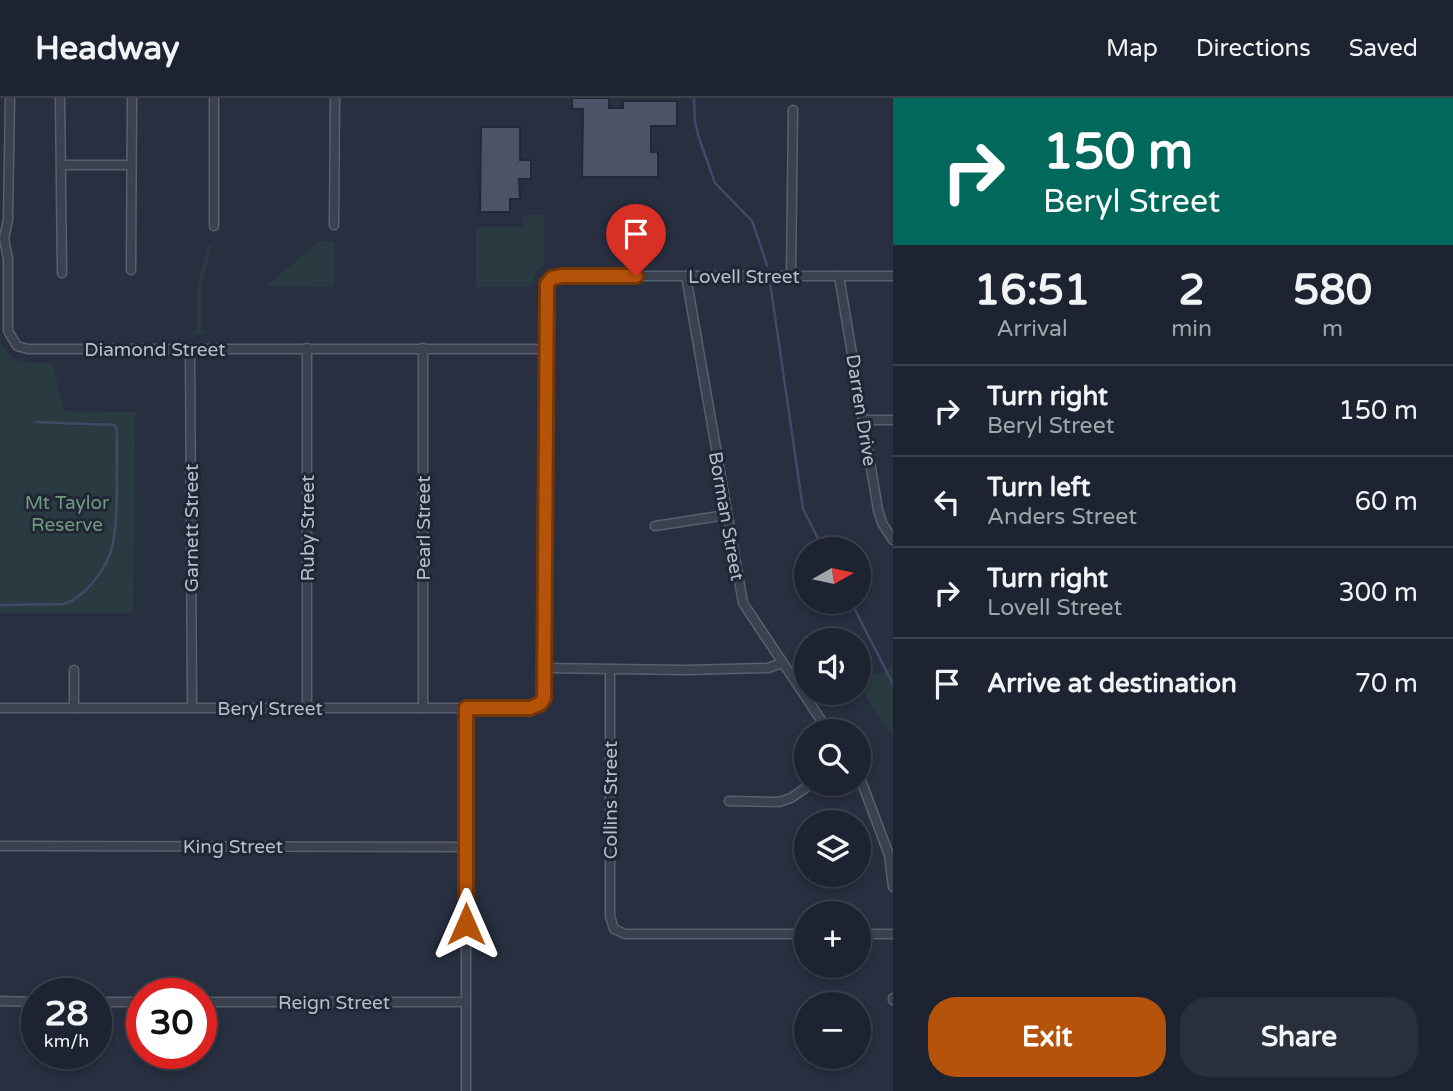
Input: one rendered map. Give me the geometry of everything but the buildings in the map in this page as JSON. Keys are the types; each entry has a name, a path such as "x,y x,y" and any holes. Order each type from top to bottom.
{"street":[{"name":"Diamond Street","path":"10,98 8,220 2,238 8,259 8,331 17,346 29,349 545,349"},
{"path":"60,98 62,273"},
{"path":"131,270 132,98"},
{"path":"214,98 214,226"},
{"path":"334,225 335,98"},
{"path":"792,276 793,110"},
{"path":"62,165 131,165"},
{"name":"Borman Street","path":"686,276 743,603 820,719"},
{"name":"Darren Drive","path":"839,276 878,510 882,523 893,540"},
{"name":"Lovell Street","path":"545,349 545,294 547,284 552,278 893,276"},
{"name":"Garnett Street","path":"190,348 192,708"},
{"name":"Ruby Street","path":"307,348 307,708"},
{"name":"Pearl Street","path":"423,348 423,708"},
{"path":"545,349 545,668 768,668 782,663"},
{"path":"863,420 893,420"},
{"path":"655,526 726,514"},
{"name":"Beryl Street","path":"0,708 530,708 540,704 544,698 545,668"},
{"name":"Collins Street","path":"610,669 610,916 614,929 625,934 794,934"},
{"path":"74,670 74,708"},
{"path":"466,708 466,1091"},
{"path":"729,801 779,802 795,796"},
{"path":"867,796 889,855 893,887"},
{"name":"King Street","path":"0,846 466,847"},
{"path":"871,934 893,934"},
{"path":"0,1002 21,1002"},
{"name":"Reign Street","path":"217,1002 466,1002"}],"green space":[{"path":"523,215 544,215 544,264 536,272 531,287 476,287 476,227 522,227"},
{"path":"320,241 334,242 334,287 266,286"},
{"path":"207,245 212,247 202,286 202,330 206,334 192,334 197,329 197,286"},
{"name":"Mt Taylor Reserve","path":"0,341 14,359 53,363 64,411 135,412 133,613 0,613"},
{"path":"892,664 893,736 871,704 871,673 882,673"}],"waterway":[{"path":"694,98 695,122 715,183 752,221 767,265"},
{"path":"770,282 803,509 817,537"},
{"path":"0,605 64,604 72,600 88,588 102,571 113,543 117,501 117,429 114,425 36,422"},
{"path":"857,614 893,684"}],"route":[{"path":"466,924 466,708 530,708 540,704 544,698 547,284 552,278 562,276 636,276"}]}
